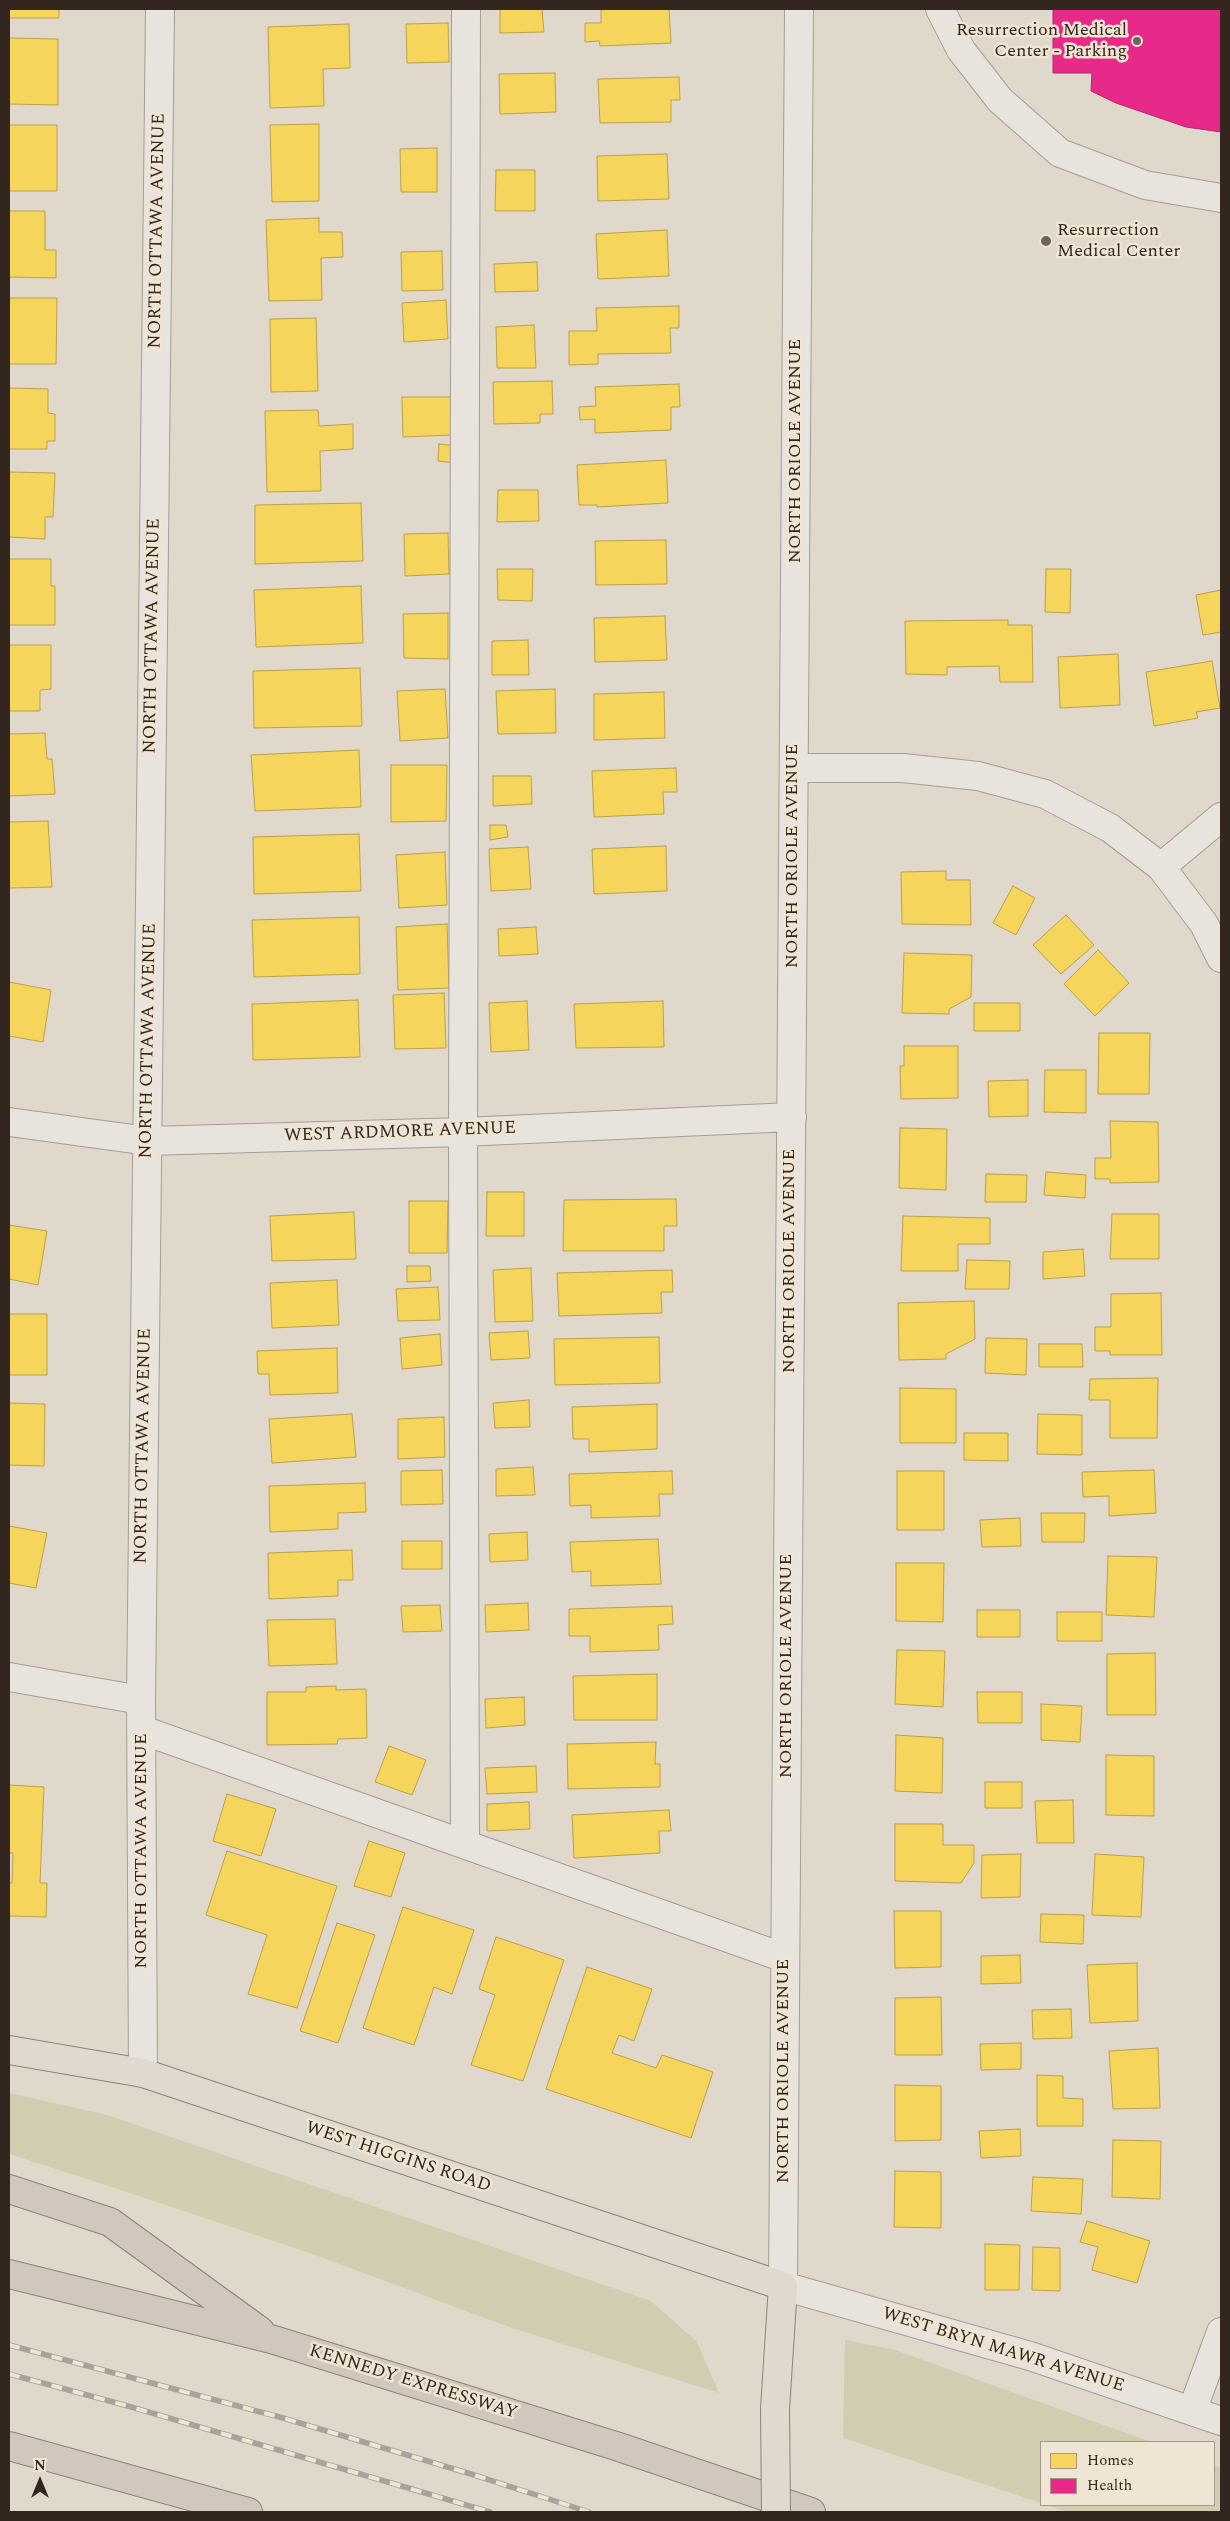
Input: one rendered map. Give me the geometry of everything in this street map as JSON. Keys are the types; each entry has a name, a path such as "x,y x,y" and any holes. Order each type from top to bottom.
{"highway":[{"path":"9,2189 110,2222 271,2339"},
{"name":"KENNEDY EXPRESSWAY","path":"9,2274 271,2339 616,2446 811,2512"},
{"path":"9,2446 248,2512"}],"main road":[{"name":"WEST HIGGINS ROAD","path":"9,2050 143,2073 783,2286"},
{"name":"NORTH ORIOLE AVENUE","path":"776,2512 775,2409 783,2286"}],"street":[{"name":"NORTH OTTAWA AVENUE","path":"143,2073 141,1700 160,9"},
{"path":"465,1843 463,1132 466,9"},
{"name":"NORTH ORIOLE AVENUE","path":"783,2286 799,9"},
{"path":"940,9 961,50 1000,100 1060,153 1145,184 1221,198"},
{"path":"794,768 902,768 978,776 1045,794 1110,828 1161,867 1204,924 1221,958"},
{"path":"1161,867 1221,817"},
{"name":"WEST ARDMORE AVENUE","path":"9,1122 148,1141 463,1132 792,1117"},
{"path":"9,1677 141,1700"},
{"path":"142,1730 785,1958"},
{"name":"WEST BRYN MAWR AVENUE","path":"783,2286 1030,2356 1221,2421"},
{"path":"1192,2411 1221,2332"}],"shaded area":[{"path":"9,2093 107,2115 651,2301 697,2342 719,2393 512,2328 304,2251 9,2154"},
{"path":"845,2340 895,2350 1148,2441 1040,2441 1040,2503 843,2438"},
{"path":"1215,2465 1221,2468 1221,2512 1068,2512 1049,2506 1215,2506"}],"building: Homes":[{"path":"9,9 59,9 59,18 9,18"},
{"path":"500,9 542,9 544,32 500,33"},
{"path":"601,9 669,9 671,43 600,46 599,41 585,42 585,23 601,23"},
{"path":"448,23 449,62 407,63 406,24"},
{"path":"349,24 350,68 323,69 324,106 270,108 268,27"},
{"path":"9,38 58,39 58,105 9,104"},
{"path":"555,73 556,112 500,114 499,74"},
{"path":"679,77 680,100 671,100 671,122 600,123 598,79"},
{"path":"319,124 319,201 272,202 270,125"},
{"path":"9,125 57,125 57,191 9,191"},
{"path":"437,148 437,192 401,192 400,149"},
{"path":"667,154 669,199 598,201 597,156"},
{"path":"496,170 535,170 535,211 495,211"},
{"path":"9,211 45,211 45,250 56,250 56,278 9,277"},
{"path":"319,218 319,232 342,232 343,257 321,258 322,300 269,301 266,220"},
{"path":"667,230 669,276 598,279 596,234"},
{"path":"442,251 443,290 402,291 401,252"},
{"path":"537,262 538,291 495,292 494,264"},
{"path":"9,298 57,298 56,364 9,364"},
{"path":"446,300 448,339 404,342 402,303"},
{"path":"679,306 679,328 670,328 671,353 598,354 598,364 569,365 569,331 597,331 596,308"},
{"path":"316,318 318,391 271,392 270,319"},
{"path":"534,325 536,368 497,368 496,327"},
{"path":"552,381 553,414 540,414 540,423 494,424 493,382"},
{"path":"679,384 680,407 671,407 671,430 595,433 595,419 580,420 579,407 596,406 595,387"},
{"path":"9,388 48,389 48,413 55,414 55,441 47,441 47,449 9,449"},
{"path":"402,397 452,397 453,435 403,437"},
{"path":"318,410 319,426 353,424 353,449 320,451 321,491 267,492 265,411"},
{"path":"439,444 457,446 456,463 438,461"},
{"path":"666,460 668,503 597,507 597,505 579,505 577,465"},
{"path":"9,472 55,473 53,517 45,517 45,539 9,537"},
{"path":"498,490 538,490 539,521 497,522"},
{"path":"361,503 363,561 255,564 255,505"},
{"path":"448,533 449,574 405,576 404,534"},
{"path":"666,540 667,584 596,585 595,541"},
{"path":"9,559 51,559 51,586 55,586 55,625 9,625"},
{"path":"497,569 533,569 532,601 498,600"},
{"path":"1046,569 1071,569 1070,613 1045,612"},
{"path":"361,586 363,643 256,647 254,590"},
{"path":"1221,590 1221,632 1203,635 1196,595"},
{"path":"448,613 448,659 404,658 403,614"},
{"path":"665,616 667,660 595,662 594,618"},
{"path":"1008,620 1008,625 1032,625 1033,682 1000,682 999,666 947,667 947,675 906,674 905,621"},
{"path":"528,640 529,675 492,675 492,641"},
{"path":"9,645 51,645 51,689 40,690 40,711 9,711"},
{"path":"1118,654 1120,705 1060,708 1058,657"},
{"path":"1212,661 1220,708 1196,712 1198,718 1154,726 1146,672"},
{"path":"360,668 362,726 254,728 253,671"},
{"path":"445,689 448,738 400,741 397,691"},
{"path":"555,689 556,733 498,734 496,691"},
{"path":"664,692 665,738 594,740 594,694"},
{"path":"45,733 47,759 52,759 55,794 9,796 9,734"},
{"path":"359,750 361,807 255,811 251,755"},
{"path":"391,765 447,765 446,821 391,822"},
{"path":"676,768 677,792 663,792 664,814 594,817 592,771"},
{"path":"493,776 531,776 532,804 493,806"},
{"path":"48,821 52,887 9,888 9,822"},
{"path":"490,825 506,825 508,837 490,840"},
{"path":"359,834 361,891 254,894 253,837"},
{"path":"666,846 667,891 594,894 592,849"},
{"path":"528,847 531,889 491,891 489,849"},
{"path":"445,852 447,905 399,908 396,855"},
{"path":"946,871 946,880 970,880 971,925 902,924 901,872"},
{"path":"1013,886 1035,898 1016,935 993,923"},
{"path":"1066,915 1094,945 1061,974 1033,945"},
{"path":"359,917 360,974 254,977 252,920"},
{"path":"447,924 449,988 398,990 396,927"},
{"path":"536,927 538,954 499,956 498,929"},
{"path":"1098,950 1129,983 1095,1016 1064,984"},
{"path":"904,953 972,955 971,997 949,1009 949,1014 902,1013"},
{"path":"9,982 51,990 43,1042 9,1036"},
{"path":"444,993 446,1048 395,1049 393,995"},
{"path":"358,1000 360,1057 253,1060 252,1004"},
{"path":"527,1001 529,1050 491,1052 489,1003"},
{"path":"663,1001 664,1047 576,1048 574,1004"},
{"path":"974,1003 1020,1003 1020,1031 974,1031"},
{"path":"1099,1033 1150,1033 1149,1094 1098,1094"},
{"path":"904,1046 958,1046 958,1098 901,1099 900,1066 904,1066"},
{"path":"1045,1070 1086,1070 1086,1113 1044,1112"},
{"path":"1028,1080 1028,1116 989,1117 988,1081"},
{"path":"1110,1121 1158,1122 1159,1182 1110,1183 1110,1179 1095,1179 1095,1158 1111,1158"},
{"path":"900,1128 947,1129 946,1190 899,1188"},
{"path":"1046,1172 1086,1175 1085,1198 1044,1195"},
{"path":"986,1174 1027,1175 1026,1202 985,1202"},
{"path":"487,1192 524,1192 524,1236 486,1236"},
{"path":"676,1199 677,1226 664,1226 664,1251 563,1251 564,1200"},
{"path":"409,1201 448,1201 447,1253 409,1253"},
{"path":"354,1212 356,1259 272,1261 270,1216"},
{"path":"1112,1214 1159,1214 1159,1259 1110,1259"},
{"path":"903,1216 990,1218 990,1244 958,1244 958,1271 901,1271"},
{"path":"9,1225 47,1231 38,1285 9,1279"},
{"path":"1083,1249 1085,1276 1043,1279 1043,1252"},
{"path":"967,1260 1010,1261 1009,1289 965,1289"},
{"path":"407,1266 430,1266 431,1281 407,1282"},
{"path":"531,1268 533,1321 495,1322 493,1270"},
{"path":"672,1270 673,1292 661,1292 662,1313 559,1316 557,1273"},
{"path":"337,1280 339,1325 272,1328 270,1283"},
{"path":"438,1287 440,1320 398,1321 396,1289"},
{"path":"1161,1293 1162,1355 1110,1355 1110,1351 1095,1351 1095,1327 1111,1327 1111,1294"},
{"path":"974,1301 975,1339 946,1354 946,1359 899,1360 898,1303"},
{"path":"9,1314 47,1314 47,1375 9,1375"},
{"path":"528,1331 530,1358 491,1360 489,1333"},
{"path":"440,1334 442,1365 402,1369 400,1338"},
{"path":"659,1337 660,1383 555,1385 554,1339"},
{"path":"986,1338 1027,1339 1026,1375 985,1373"},
{"path":"1039,1344 1082,1344 1083,1367 1039,1367"},
{"path":"337,1348 338,1393 270,1395 269,1374 258,1374 257,1351"},
{"path":"1158,1378 1157,1438 1110,1438 1110,1400 1089,1400 1090,1379"},
{"path":"900,1388 956,1389 956,1443 900,1443"},
{"path":"529,1400 530,1427 495,1428 493,1403"},
{"path":"9,1403 45,1404 44,1466 9,1465"},
{"path":"657,1404 657,1449 589,1452 589,1439 573,1439 572,1407"},
{"path":"352,1414 356,1457 272,1463 269,1419"},
{"path":"1038,1414 1082,1415 1082,1455 1037,1454"},
{"path":"444,1417 445,1457 398,1459 398,1419"},
{"path":"964,1433 1008,1433 1008,1461 964,1460"},
{"path":"533,1467 535,1495 496,1496 496,1469"},
{"path":"442,1470 443,1504 401,1505 401,1471"},
{"path":"1154,1470 1156,1513 1109,1516 1109,1496 1083,1497 1082,1472"},
{"path":"672,1471 673,1494 659,1494 660,1516 591,1518 591,1505 570,1506 569,1474"},
{"path":"897,1471 944,1471 944,1530 897,1530"},
{"path":"365,1483 366,1512 338,1513 338,1529 270,1532 269,1486"},
{"path":"1041,1513 1085,1513 1084,1542 1042,1542"},
{"path":"1020,1518 1021,1546 982,1547 980,1520"},
{"path":"9,1526 47,1533 36,1588 9,1583"},
{"path":"527,1532 528,1560 490,1562 489,1534"},
{"path":"658,1539 661,1584 591,1586 591,1571 572,1572 570,1542"},
{"path":"402,1541 442,1541 442,1569 402,1569"},
{"path":"352,1550 353,1580 338,1580 338,1596 269,1599 268,1553"},
{"path":"1108,1556 1157,1557 1154,1617 1106,1615"},
{"path":"896,1563 944,1563 943,1622 896,1621"},
{"path":"528,1603 529,1630 486,1632 485,1605"},
{"path":"440,1605 442,1631 403,1632 401,1606"},
{"path":"672,1606 673,1624 658,1625 659,1650 590,1652 590,1636 569,1636 569,1609"},
{"path":"977,1610 1020,1610 1020,1637 977,1637"},
{"path":"1057,1612 1102,1612 1102,1641 1057,1641"},
{"path":"335,1619 337,1664 269,1666 267,1620"},
{"path":"897,1650 945,1651 943,1707 895,1704"},
{"path":"1155,1653 1156,1715 1107,1715 1107,1654"},
{"path":"657,1674 657,1720 574,1720 573,1676"},
{"path":"336,1686 336,1690 366,1689 367,1738 338,1739 337,1744 267,1745 267,1692 306,1692 306,1687"},
{"path":"977,1692 1022,1692 1022,1723 978,1723"},
{"path":"524,1697 525,1725 486,1728 485,1699"},
{"path":"1041,1704 1082,1706 1080,1742 1041,1740"},
{"path":"896,1735 943,1738 942,1793 895,1791"},
{"path":"656,1742 655,1764 660,1764 660,1787 568,1789 567,1744"},
{"path":"389,1746 426,1760 412,1795 375,1782"},
{"path":"1106,1755 1154,1756 1154,1816 1106,1815"},
{"path":"536,1766 537,1792 487,1794 485,1768"},
{"path":"985,1782 1022,1782 1022,1808 985,1808"},
{"path":"9,1785 44,1787 40,1883 47,1883 46,1917 9,1916 9,1883 12,1883 13,1853 9,1853"},
{"path":"227,1794 276,1809 261,1856 213,1841"},
{"path":"1073,1800 1074,1843 1037,1843 1035,1801"},
{"path":"529,1802 530,1829 487,1831 487,1804"},
{"path":"669,1810 671,1831 659,1831 660,1853 574,1858 572,1815"},
{"path":"895,1824 943,1824 943,1845 974,1845 974,1863 961,1883 895,1881"},
{"path":"369,1841 405,1853 391,1897 354,1886"},
{"path":"227,1851 337,1886 297,2008 248,1994 267,1935 206,1915"},
{"path":"1021,1854 1020,1897 981,1898 982,1855"},
{"path":"1095,1854 1144,1857 1141,1917 1092,1915"},
{"path":"403,1907 474,1930 452,1994 434,1987 414,2045 363,2028"},
{"path":"894,1911 941,1911 941,1967 895,1968"},
{"path":"1041,1914 1084,1915 1083,1944 1040,1942"},
{"path":"337,1923 375,1935 338,2043 300,2031"},
{"path":"496,1937 564,1960 523,2081 471,2065 495,1995 479,1989"},
{"path":"1020,1955 1021,1983 981,1984 981,1956"},
{"path":"1137,1963 1138,2021 1090,2023 1087,1965"},
{"path":"587,1967 652,1989 634,2041 619,2035 612,2053 656,2068 662,2055 713,2072 691,2138 546,2089"},
{"path":"941,1997 942,2055 895,2055 895,1998"},
{"path":"1071,2009 1072,2038 1033,2039 1032,2010"},
{"path":"1021,2043 1021,2069 981,2070 980,2044"},
{"path":"1158,2048 1160,2108 1113,2109 1109,2051"},
{"path":"1037,2075 1063,2076 1063,2098 1083,2099 1083,2126 1037,2126"},
{"path":"895,2085 941,2086 941,2140 895,2141"},
{"path":"1020,2129 1021,2156 981,2158 979,2131"},
{"path":"1113,2140 1161,2141 1160,2199 1112,2197"},
{"path":"895,2171 941,2172 941,2228 894,2227"},
{"path":"1033,2177 1083,2179 1081,2214 1031,2211"},
{"path":"1087,2221 1150,2241 1137,2283 1092,2270 1098,2247 1080,2242"},
{"path":"985,2244 1020,2245 1019,2290 985,2290"},
{"path":"1033,2247 1060,2248 1060,2291 1032,2290"}],"building: Health":[{"name":"Resurrection Medical Center - Parking","path":"1053,9 1221,9 1221,132 1186,127 1116,103 1091,91 1092,73 1053,73"}],"railway":[{"path":"9,2345 283,2418 471,2474 589,2512"},
{"path":"9,2374 128,2406 490,2512"}],"place":[{"name":"Resurrection Medical Center - Parking","path":"1137,41"},
{"name":"Resurrection Medical Center","path":"1046,241"}]}
